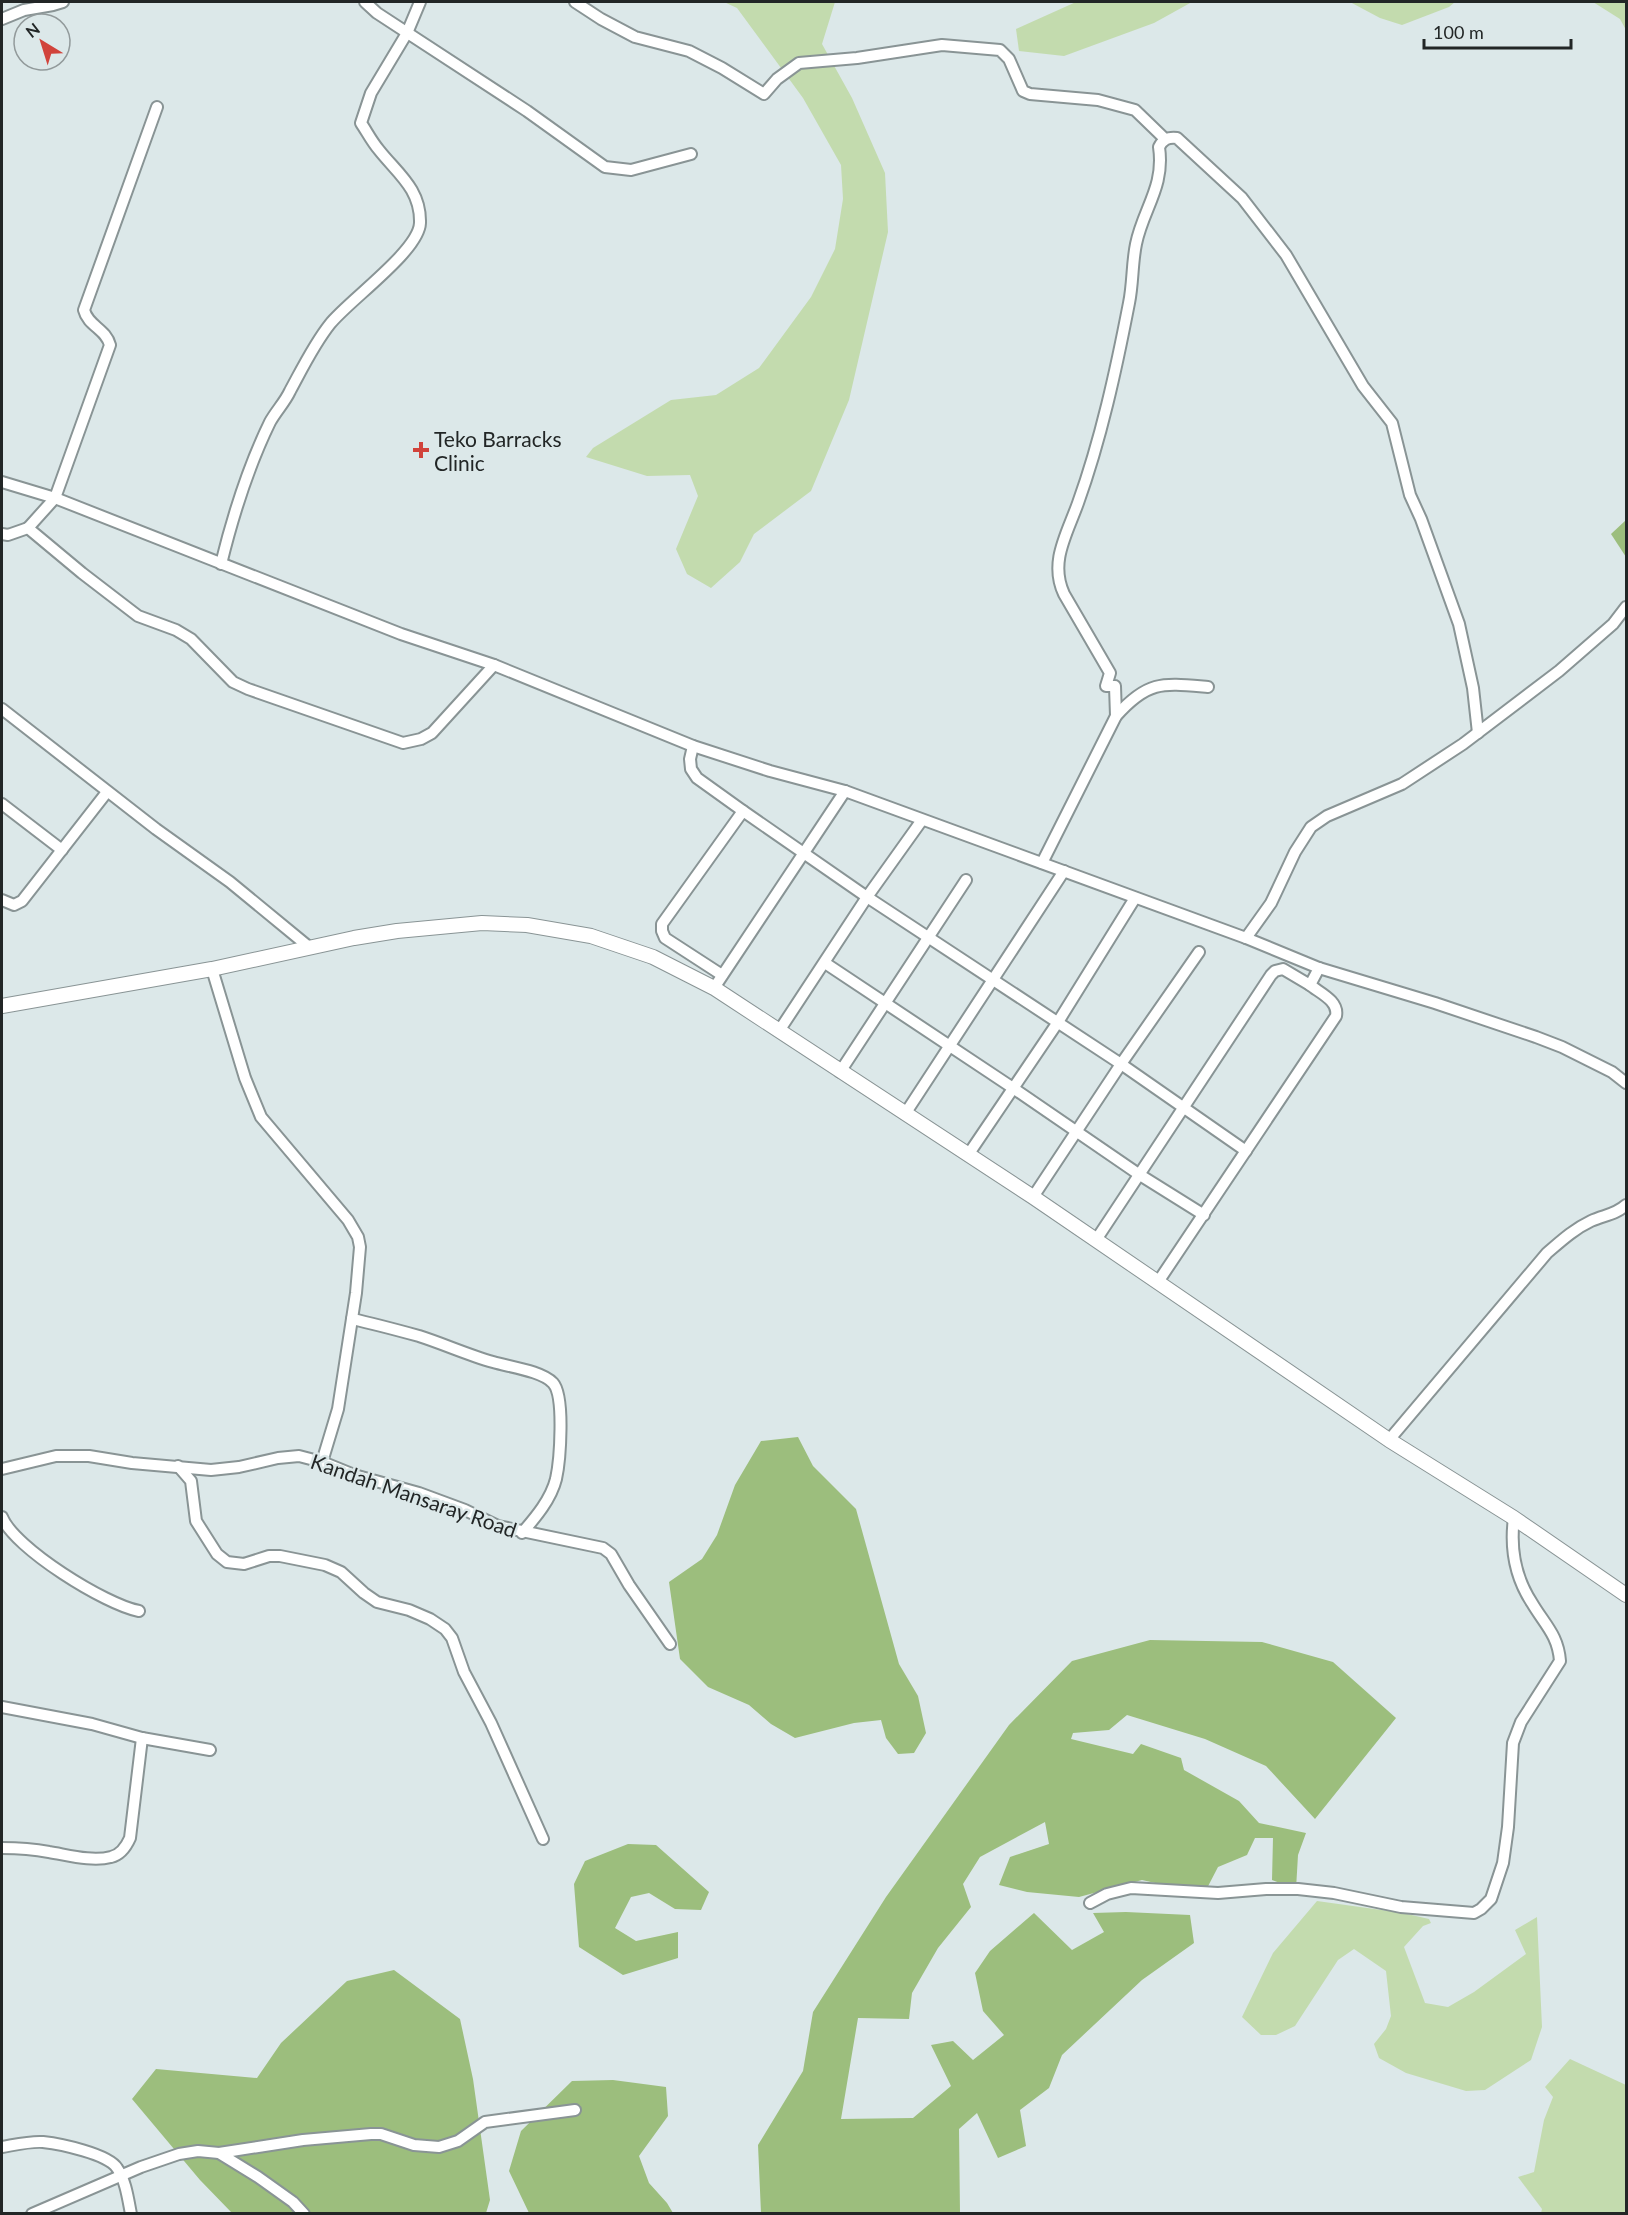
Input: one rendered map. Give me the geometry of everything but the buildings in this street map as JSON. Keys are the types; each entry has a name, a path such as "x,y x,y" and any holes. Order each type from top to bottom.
{"main road":[{"path":"2,1006 212,969 309,947 409,930 482,923 527,925 591,936 643,953 714,988 1034,1197 1389,1440 1514,1518 1626,1594"}],"street":[{"path":"2,19 24,10 63,2"},
{"path":"365,2 377,13 527,111 605,167 631,170 691,154"},
{"path":"221,564 234,513 272,419 288,396 328,326 347,305 381,277 411,242 420,225 417,204 408,182 379,150 361,123 370,93 407,33 420,2"},
{"path":"575,2 601,19 636,37 689,51 764,94 777,79 799,63 857,58 942,45 1000,50 1009,59 1023,91 1030,94 1098,100 1135,110 1165,139"},
{"path":"4,538 28,528 55,498 110,345 108,336 86,317 84,310 157,106"},
{"path":"1116,716 1115,686 1106,686 1110,673 1059,583 1057,570 1059,550 1085,481 1111,388 1130,301 1136,244 1156,191 1161,165 1159,147 1165,139 1177,138 1242,198 1286,255 1363,386 1392,423 1410,495 1459,624 1473,688 1478,733"},
{"path":"2,482 55,498 401,634 494,665 693,746 845,792 1246,938 1319,968 1536,1037 1612,1072 1626,1083"},
{"path":"28,528 138,616 176,630 191,639 233,682 403,743 421,739 432,733 494,665"},
{"path":"1246,938 1271,903 1295,852 1311,827 1327,816 1402,784 1478,733 1559,671 1613,624 1626,607"},
{"path":"1041,863 1116,716 1130,700 1149,689 1167,683 1208,687"},
{"path":"2,709 106,792 230,882 309,947"},
{"path":"693,746 690,759 691,769 698,778 742,811 867,897 1121,1064 1246,1152"},
{"path":"2,900 14,905 22,902 106,792"},
{"path":"714,988 845,792"},
{"path":"2,804 62,850"},
{"path":"722,975 665,938 662,924 742,811"},
{"path":"779,1031 867,897 922,820"},
{"path":"905,1114 1064,871"},
{"path":"840,1072 966,880"},
{"path":"968,1155 1058,1022 1135,898"},
{"path":"1034,1197 1121,1064 1199,952"},
{"path":"825,963 1078,1131 1140,1175 1204,1215"},
{"path":"1310,985 1319,968"},
{"path":"212,969 245,1078 261,1117 348,1220 358,1237 359,1262 338,1409 322,1462"},
{"path":"1096,1240 1271,975 1283,969 1310,985 1335,1005 1336,1016 1158,1282"},
{"path":"1389,1440 1547,1253 1566,1235 1591,1221 1619,1212 1626,1205"},
{"path":"352,1318 419,1336 533,1373 555,1384 559,1394 560,1417 556,1479 540,1512 522,1533"},
{"name":"Kandah Mansaray Road","path":"2,1469 56,1456 89,1456 211,1470 299,1456 322,1462 354,1475 419,1493 465,1510 498,1526 522,1533 603,1548 611,1554 670,1644"},
{"path":"178,1466 191,1481 196,1521 218,1554 227,1562 244,1564 269,1556 280,1556 326,1564 340,1572 377,1602 409,1610 430,1619 445,1629 452,1638 464,1672 491,1723 543,1839"},
{"path":"2,1517 5,1525 18,1541 49,1564 111,1601 125,1608 139,1611"},
{"path":"1090,1903 1107,1894 1131,1888 1218,1893 1298,1889 1334,1893 1401,1907 1464,1914 1481,1910 1491,1899 1503,1863 1508,1827 1513,1743 1521,1722 1560,1661 1555,1636 1519,1580 1512,1535 1514,1518"},
{"path":"2,1707 92,1724 142,1738 210,1750"},
{"path":"2,1848 90,1857 109,1858 117,1855 127,1846 130,1838 142,1738"},
{"path":"32,2214 74,2194 179,2154 198,2151 219,2153 303,2140 371,2134 381,2134 414,2145 439,2147 458,2140 484,2122 575,2110"},
{"path":"2,2147 42,2142 107,2159 117,2168 121,2176 130,2214"},
{"path":"219,2153 294,2202 304,2214"}],"green space":[{"path":"724,2 835,2 822,44 852,98 885,173 888,232 849,400 811,491 754,534 740,562 711,588 687,574 676,549 698,496 690,475 647,476 586,457 593,448 671,400 716,395 759,368 811,297 835,249 843,199 841,165 803,98 737,8"},
{"path":"1076,2 1192,2 1154,23 1064,56 1019,51 1016,29"},
{"path":"1350,2 1455,2 1449,7 1402,25 1380,18"},
{"path":"1593,2 1626,2 1626,30 1620,19"},
{"path":"1626,520 1626,557 1611,534"},
{"path":"798,1437 813,1466 856,1509 899,1664 918,1696 926,1733 914,1753 898,1754 886,1738 881,1720 854,1723 795,1738 771,1724 749,1705 708,1687 680,1659 669,1582 702,1559 717,1535 735,1485 761,1441"},
{"path":"1150,1640 1262,1642 1333,1662 1396,1718 1315,1819 1266,1766 1205,1739 1127,1715 1109,1730 1073,1733 1071,1739 1133,1754 1141,1744 1181,1758 1184,1770 1239,1801 1259,1823 1306,1833 1298,1855 1296,1889 1272,1880 1273,1838 1255,1838 1247,1855 1218,1867 1204,1894 1142,1880 1079,1897 1027,1892 999,1885 1010,1857 1049,1844 1045,1822 980,1857 963,1884 971,1907 938,1948 912,1993 909,2019 858,2018 841,2119 913,2118 951,2086 931,2045 953,2041 973,2060 1004,2035 983,2011 975,1973 990,1951 1034,1913 1072,1950 1104,1932 1093,1913 1190,1915 1194,1943 1142,1980 1062,2055 1049,2088 1020,2110 1026,2146 998,2158 977,2113 959,2129 960,2213 761,2213 758,2145 803,2071 813,2012 886,1897 1009,1725 1072,1661"},
{"path":"628,1844 656,1845 709,1892 701,1910 675,1909 649,1893 631,1897 615,1928 636,1941 678,1932 678,1958 623,1975 579,1947 574,1884 585,1861"},
{"path":"1317,1901 1429,1919 1431,1923 1423,1926 1404,1947 1425,2003 1448,2007 1474,1992 1526,1954 1515,1930 1537,1917 1542,2027 1531,2060 1485,2090 1466,2091 1406,2073 1379,2058 1374,2044 1386,2029 1391,2016 1386,1971 1354,1949 1338,1960 1295,2026 1276,2035 1261,2035 1242,2017 1273,1953"},
{"path":"394,1970 460,2019 473,2079 490,2200 486,2213 232,2213 200,2180 132,2099 156,2069 257,2078 281,2043 347,1981"},
{"path":"1570,2059 1626,2085 1626,2213 1541,2213 1542,2209 1518,2177 1534,2172 1544,2120 1553,2097 1545,2087"},
{"path":"613,2080 666,2087 668,2116 639,2156 649,2183 673,2213 529,2213 509,2171 521,2131 572,2081"}],"place":[{"name":"Teko Barracks Clinic","path":"421,450"}]}
